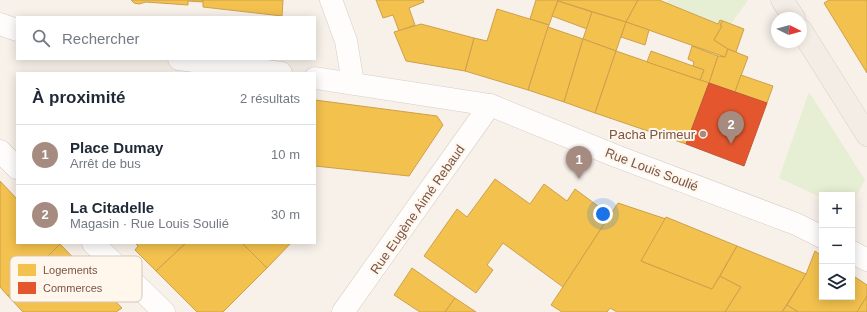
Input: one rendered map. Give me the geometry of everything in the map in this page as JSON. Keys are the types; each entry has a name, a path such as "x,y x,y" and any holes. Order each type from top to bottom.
{"main road":[{"path":"782,0 790,12"},
{"path":"807,40 867,135"}],"street":[{"path":"331,0 346,41 353,83"},
{"path":"0,24 16,30"},
{"path":"186,60 274,72"},
{"name":"Rue Louis Soulié","path":"316,78 490,106 616,156 796,224 819,236"},
{"name":"Rue Eugène Aimé Rebaud","path":"344,312 490,106"},
{"path":"0,152 16,167"},
{"path":"94,244 106,256"},
{"path":"855,254 867,260"},
{"path":"142,291 164,312"}],"green space":[{"path":"668,0 748,0 731,24 721,20 718,24 666,3"},
{"path":"809,92 865,180 855,198 855,192 819,192 819,197 779,178"}],"building: Logements":[{"path":"131,0 203,0 203,2 188,1 188,5 146,2 139,4 134,3"},
{"path":"203,0 283,0 282,16 203,7"},
{"path":"376,0 423,0 424,2 409,8 415,25 399,31 393,15 383,18"},
{"path":"536,0 558,0 549,25 530,19"},
{"path":"558,0 638,0 626,22"},
{"path":"638,0 659,0 718,24 720,20 723,21 720,25 722,26 714,40 728,49 725,57 626,22"},
{"path":"829,0 867,0 867,73 824,3"},
{"path":"558,1 592,12 587,29 552,16"},
{"path":"497,9 549,25 528,90 465,71 474,38 487,41"},
{"path":"592,12 626,22 616,51 583,39"},
{"path":"723,21 744,29 736,52 714,40 722,26 720,25"},
{"path":"626,22 649,30 645,45 621,37"},
{"path":"421,24 474,38 465,71 406,61 394,32"},
{"path":"548,27 583,39 564,102 528,90"},
{"path":"583,39 616,51 595,113 564,102"},
{"path":"692,46 718,56 709,83 700,80 704,70 693,66 694,62 688,59"},
{"path":"728,49 748,57 735,92 709,83 718,56 725,57"},
{"path":"616,51 709,83 686,144 595,113"},
{"path":"651,51 704,70 700,80 647,62"},
{"path":"741,75 773,86 767,103 735,92"},
{"path":"316,100 437,116 443,125 409,176 316,166"},
{"path":"495,179 530,204 544,184 567,201 575,189 610,215 563,287 503,243 487,265 493,270 476,293 424,256 457,209 467,217"},
{"path":"0,181 16,198 16,244 60,244 48,256 10,256 10,294 8,296 0,287"},
{"path":"618,203 666,219 641,261 712,289 720,276 741,287 725,312 617,312 610,308 607,312 562,312 551,305"},
{"path":"666,217 737,246 712,289 641,261"},
{"path":"60,244 72,256 48,256"},
{"path":"136,244 185,244 156,271 135,250 138,246"},
{"path":"185,244 243,244 267,268 223,312 197,312 156,271"},
{"path":"243,244 290,244 267,268"},
{"path":"737,246 806,274 782,312 725,312 741,287 720,276"},
{"path":"815,251 819,254 819,300 855,300 855,277 867,285 867,296 857,312 798,312 787,305 806,274"},
{"path":"412,268 455,298 445,312 420,312 394,295"},
{"path":"867,296 867,312 857,312"},
{"path":"455,298 476,312 445,312"},
{"path":"14,302 116,302 122,308 116,312 23,312"},
{"path":"787,305 798,312 782,312"}],"building: Commerces":[{"path":"709,83 767,103 744,166 686,144"}],"place":[{"name":"Pacha Primeur","path":"703,134"},
{"name":"La Citadelle","path":"731,144"},
{"name":"Place Dumay","path":"579,179"}]}
